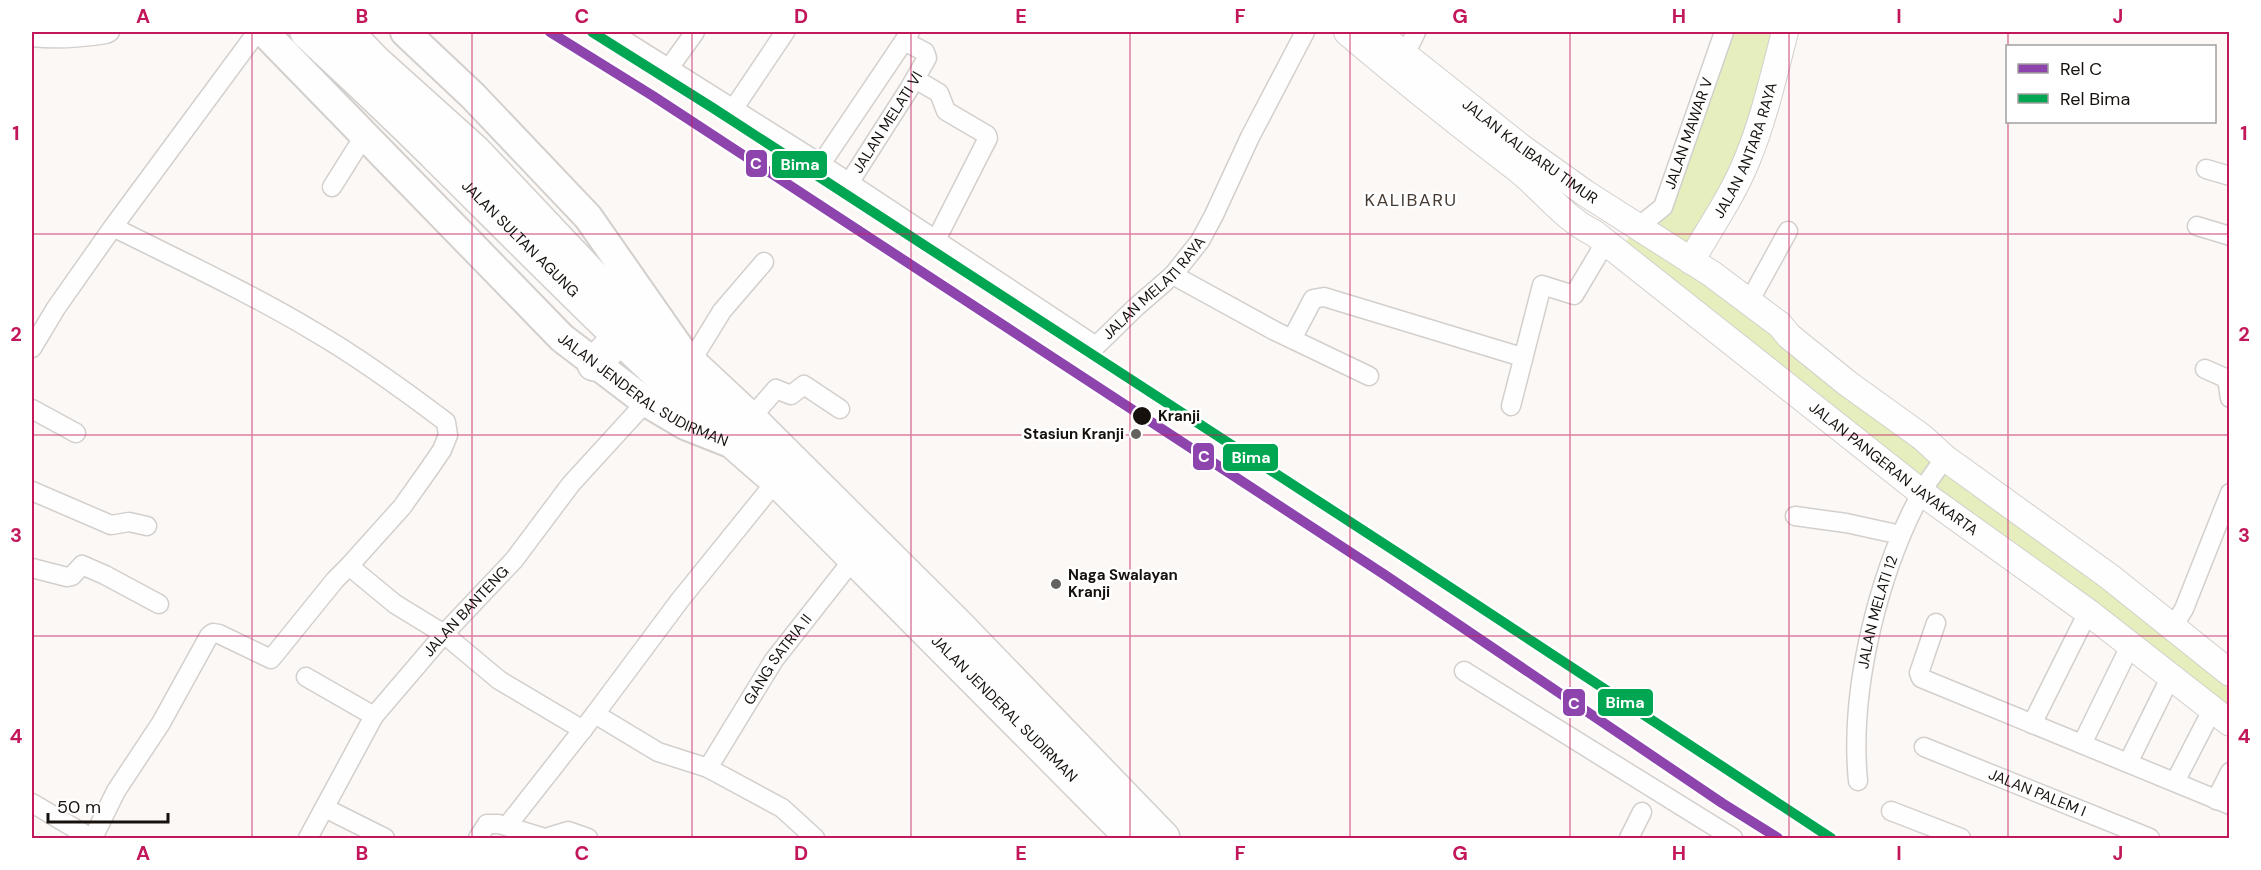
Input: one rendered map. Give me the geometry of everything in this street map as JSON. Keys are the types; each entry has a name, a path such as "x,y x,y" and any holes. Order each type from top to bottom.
{"highway":[{"name":"JALAN SULTAN AGUNG","path":"307,32 632,335 743,432"},
{"name":"JALAN SULTAN AGUNG","path":"346,32 375,62 475,152 632,335"},
{"path":"594,364 632,335"},
{"name":"JALAN JENDERAL SUDIRMAN","path":"632,335 690,363 777,480 1133,838"},
{"name":"JALAN JENDERAL SUDIRMAN","path":"743,432 959,627 1162,838"}],"main road":[{"name":"JALAN JENDERAL SUDIRMAN","path":"264,32 562,338 646,402 685,425 743,432"},
{"name":"JALAN JENDERAL SUDIRMAN","path":"405,32 527,152 588,218 690,363"}],"street":[{"path":"32,37 78,38 110,32"},
{"path":"32,348 56,308 113,227 257,32"},
{"name":"JALAN MELATI RAYA","path":"611,32 821,164 1095,346 1173,275 1200,241 1250,136 1305,32"},
{"path":"669,68 695,32"},
{"path":"734,108 785,32"},
{"name":"JALAN KALIBARU TIMUR","path":"1347,32 1526,163 1585,193 1691,261"},
{"name":"JALAN KALIBARU TIMUR","path":"1376,32 1450,89 1504,135 1552,202 1564,210"},
{"path":"1405,55 1416,32"},
{"name":"JALAN MAWAR V","path":"1638,227 1663,207 1724,32"},
{"name":"JALAN ANTARA RAYA","path":"1691,261 1746,162 1757,132 1785,32"},
{"path":"821,164 907,36"},
{"name":"JALAN MELATI VI","path":"849,183 915,79 927,54 907,36"},
{"path":"915,79 939,93 946,111 987,135 988,138 936,240"},
{"path":"332,187 364,136"},
{"path":"2206,169 2229,176"},
{"path":"1564,210 1573,195 1585,193"},
{"name":"JALAN PANGERAN JAYAKARTA","path":"1564,210 1582,227 1594,233 1923,491 2088,612 2221,716"},
{"path":"2198,226 2229,236"},
{"path":"32,803 92,838 116,791 161,723 209,636 213,633 219,634 272,659 335,580 402,507 442,450 448,435 446,422 404,390 318,333 264,302 113,227"},
{"path":"1749,302 1788,231"},
{"path":"1511,406 1542,285 1574,295 1605,243"},
{"path":"1691,261 1780,325 1789,336 1847,383 1913,431 1945,458 2110,577 2229,673"},
{"path":"690,363 722,311 764,262"},
{"path":"1173,275 1292,339 1369,376"},
{"path":"1292,339 1313,299 1324,297 1522,357"},
{"path":"2205,369 2228,380 2229,398"},
{"path":"743,432 775,389 792,395 804,385 840,409"},
{"name":"JALAN BANTENG","path":"308,838 374,716 444,634 514,560 571,484 646,402"},
{"path":"32,409 76,433"},
{"name":"JALAN MELATI 12","path":"1858,781 1855,756 1861,682 1873,620 1901,535 1923,491 1945,458"},
{"path":"507,826 583,730 680,600 777,480"},
{"path":"32,492 111,525 129,522 147,526"},
{"path":"2172,628 2184,609 2229,493"},
{"path":"1796,516 1846,523 1901,535"},
{"name":"GANG SATRIA II","path":"708,768 774,660 855,557"},
{"path":"32,568 67,577 72,576 82,566 105,575 159,604"},
{"path":"349,566 395,604 444,634 499,680 583,730"},
{"path":"2032,724 2088,612"},
{"path":"1936,623 1919,673 1921,678 2223,802 2229,772"},
{"path":"2082,744 2130,646"},
{"path":"1464,671 1733,838"},
{"path":"306,677 374,716"},
{"path":"2128,763 2170,678"},
{"path":"595,714 658,752 708,768 782,807 815,838"},
{"path":"2175,782 2221,716"},
{"name":"JALAN PALEM I","path":"1924,747 2118,833 2150,838"},
{"path":"325,808 385,838"},
{"path":"1891,811 1961,838"},
{"path":"1629,838 1642,812"},
{"path":"478,838 487,824 499,824 545,838 568,831 588,838"}],"shaded area":[{"path":"1724,32 1785,32 1757,132 1691,261 2229,673 2229,723 1617,252 1638,227 1663,207"}],"rail line":[{"name":"C","path":"550,32 653,96 1385,575 1722,803 1778,838"},
{"name":"Bima","path":"592,32 713,108 1401,555 1831,838"}],"place":[{"name":"Kranji","path":"1142,416"},
{"name":"Stasiun Kranji","path":"1136,434"},
{"name":"Naga Swalayan Kranji","path":"1056,584"}],"district":[{"name":"KALIBARU","path":"1411,200"}]}
